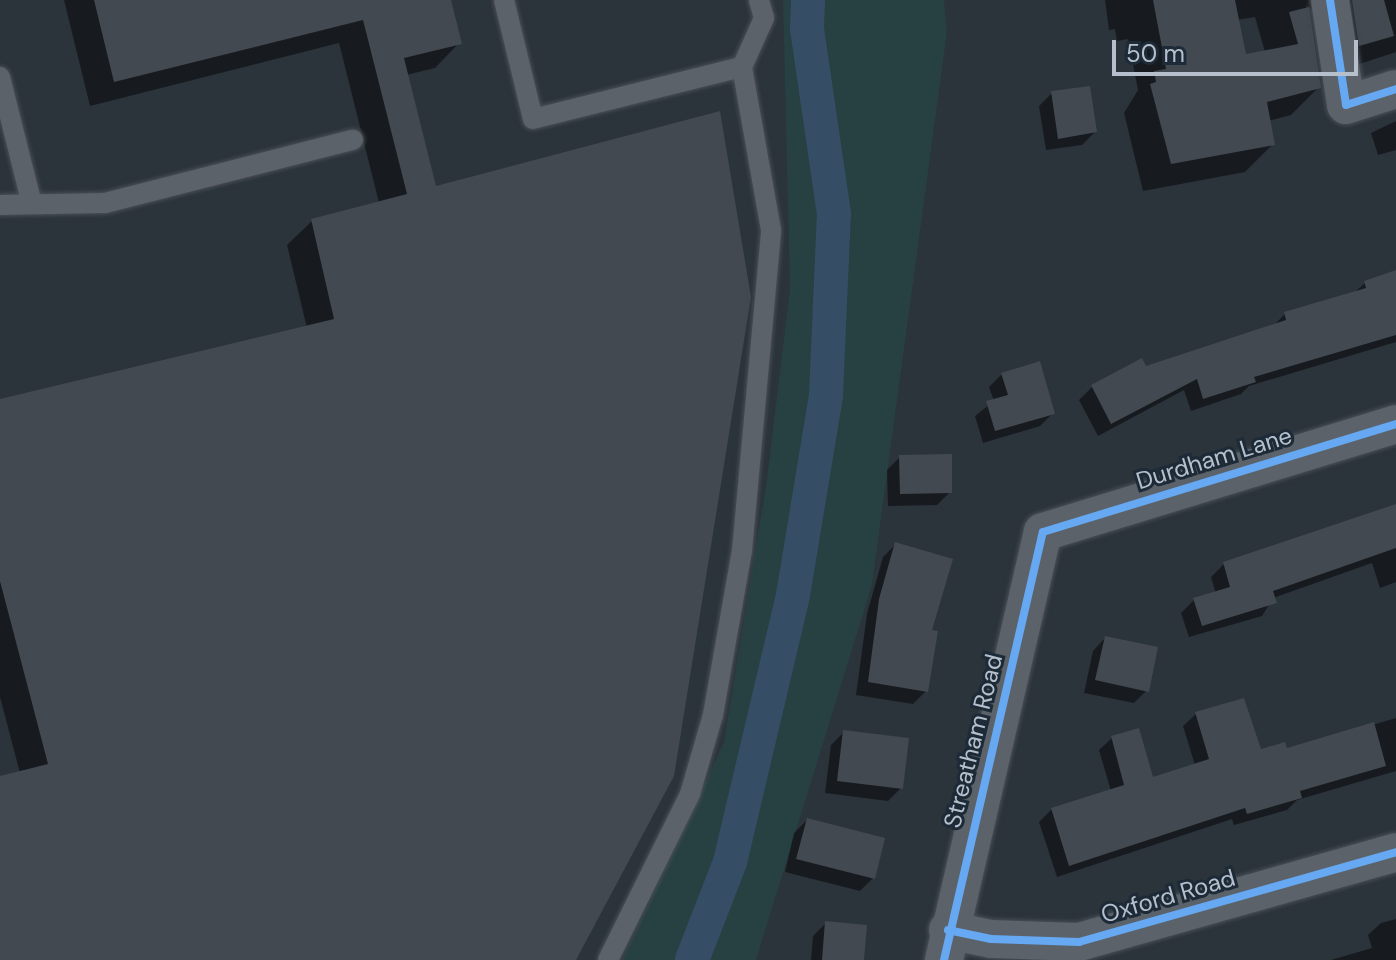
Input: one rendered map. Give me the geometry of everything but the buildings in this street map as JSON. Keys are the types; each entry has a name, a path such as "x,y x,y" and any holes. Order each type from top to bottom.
{"street":[{"path":"1330,0 1346,105 1396,89"},
{"name":"Durdham Lane","path":"1043,532 1396,424"},
{"name":"Streatham Road","path":"946,945 1043,532"},
{"name":"Oxford Road","path":"946,945 991,939 1079,942 1396,852"}],"lane":[{"path":"504,0 533,119 742,67"},
{"path":"608,960 690,794 713,715 742,551 771,230 742,67 764,18 759,0"},
{"path":"0,77 32,204"},
{"path":"0,205 105,203 353,140"}],"green space":[{"path":"783,0 944,0 947,32 872,585 756,960 622,960 724,742 767,479 790,289"}],"waterway":[{"path":"692,960 730,862 793,595 826,395 834,214 807,29 808,0"}],"cycle path":[{"path":"1330,0 1346,105 1396,89"},
{"path":"944,960 1043,532 1396,424"},
{"path":"948,930 991,939 1079,942 1396,852"}]}
